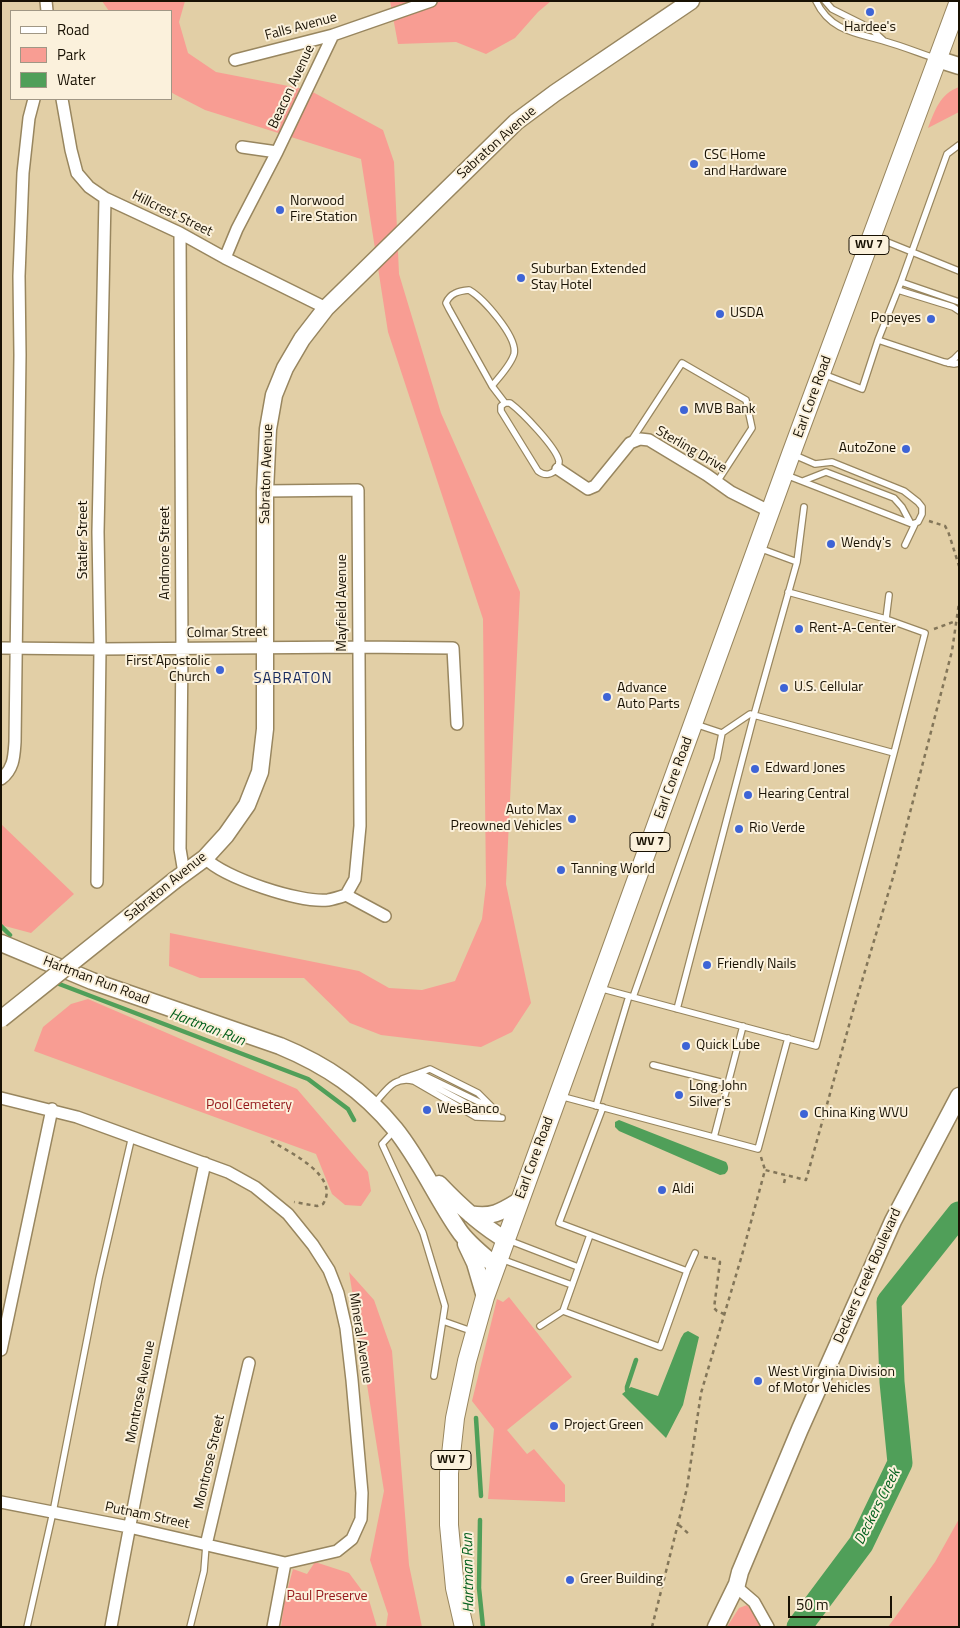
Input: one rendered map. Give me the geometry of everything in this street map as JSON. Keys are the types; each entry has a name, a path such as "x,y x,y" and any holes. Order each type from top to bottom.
{"main road":[{"name":"Earl Core Road","path":"464,1627 454,1579 449,1525 450,1473 455,1418 467,1361 485,1297 770,512 959,1"}],"street":[{"name":"Falls Avenue","path":"235,60 333,35 431,1"},
{"name":"Sabraton Avenue","path":"1,1019 205,858 226,835 247,805 260,772 265,729 265,491 268,429 277,389 289,359 302,339 326,308 516,122 555,92 692,1"},
{"name":"Beacon Avenue","path":"225,258 237,229 277,152 333,35"},
{"path":"937,59 959,66"},
{"path":"1,778 8,774 13,763 15,742 19,276 23,173 29,118 34,100"},
{"name":"Hillcrest Street","path":"62,100 77,173 89,187 105,198 180,233 225,258 326,308"},
{"path":"242,147 277,152"},
{"name":"Statler Street","path":"97,882 100,649 98,532 105,198"},
{"name":"Andmore Street","path":"180,233 182,648 180,877"},
{"name":"Sterling Drive","path":"630,443 640,439 649,440 731,492 770,512"},
{"path":"558,469 588,489 595,486 630,443"},
{"name":"Mayfield Avenue","path":"265,491 358,490 360,826 355,879 346,895"},
{"name":"Colmar Street","path":"1,648 453,648 457,724"},
{"path":"205,858 218,869 291,897 326,900 346,895 385,916"},
{"name":"Hartman Run Road","path":"1,943 92,981 292,1051 337,1076 362,1094 395,1129 459,1231 498,1262"},
{"name":"Deckers Creek Boulevard","path":"716,1627 737,1584 740,1572 800,1429 892,1221 959,1096"},
{"name":"Mineral Avenue","path":"1,1098 52,1109 132,1136 228,1172 255,1187 288,1214 313,1244 328,1270 338,1293 346,1328 362,1493 361,1519 352,1539 337,1551 285,1564"},
{"path":"1,1350 52,1109"},
{"name":"Hartman Run Road","path":"414,1157 457,1204 489,1230 506,1240"},
{"name":"Montrose Avenue","path":"111,1627 167,1336 205,1164"},
{"path":"470,1214 484,1216 500,1213 519,1201"},
{"path":"459,1231 475,1263 485,1297"},
{"name":"Montrose Street","path":"206,1545 249,1363"},
{"name":"Putnam Street","path":"1,1502 129,1527 285,1564"},
{"path":"273,1627 285,1564"},
{"path":"737,1584 740,1590 754,1602 768,1627"}],"lane":[{"path":"816,1 821,12 836,25 861,36 883,40 937,59"},
{"path":"825,1 832,9 870,28 883,40"},
{"path":"822,373 862,389 878,340 947,154 959,144"},
{"path":"873,236 959,271"},
{"path":"901,282 959,302"},
{"path":"492,386 513,359 515,351 514,341 477,294 469,290 455,293 446,303 448,309 492,386 505,403 510,403 519,409 555,452 559,462 558,469 548,475 538,472 504,415 501,406 505,403"},
{"path":"898,290 947,305 959,311"},
{"path":"878,340 948,363 959,363"},
{"path":"948,363 959,354"},
{"path":"630,443 682,363 746,400 752,428 717,482"},
{"path":"792,454 815,464 832,462 904,492 918,502 922,508 922,514 920,518 912,523 905,545"},
{"path":"803,481 826,472 835,475 894,498 912,523"},
{"path":"784,474 912,523"},
{"path":"677,1009 754,715 797,562 804,507"},
{"path":"757,548 797,562"},
{"path":"597,987 816,1046 925,633 886,619 788,592"},
{"path":"886,619 889,595"},
{"path":"596,1106 631,996 717,759 722,733 750,714 894,753"},
{"path":"693,724 722,733"},
{"path":"714,1137 743,1026"},
{"path":"558,1095 758,1149 788,1038"},
{"path":"652,1065 728,1084"},
{"path":"373,1106 391,1086 402,1079 430,1069 478,1093 502,1118"},
{"path":"416,1074 475,1108 502,1118"},
{"path":"402,1079 414,1081 476,1117 502,1118"},
{"path":"603,1107 559,1223 687,1271"},
{"path":"395,1129 382,1144 423,1233 445,1306 434,1376"},
{"path":"27,1627 53,1512 99,1278 132,1136"},
{"path":"540,1326 563,1311 590,1235"},
{"path":"506,1240 578,1267"},
{"path":"563,1311 660,1347 695,1253"},
{"path":"498,1262 572,1285"},
{"path":"443,1321 475,1332"},
{"name":"Montrose Street","path":"190,1627 204,1571 206,1545"}],"path":[{"path":"920,518 945,526 959,566"},
{"path":"765,1170 806,1180 853,1011 894,874 952,651 959,603"},
{"path":"925,633 956,622"},
{"path":"271,1141 306,1163 319,1173 322,1179 326,1194 323,1204 317,1206 292,1201"},
{"path":"652,1627 687,1488 701,1393 765,1170 758,1149"},
{"path":"784,1183 786,1175"},
{"path":"704,1257 716,1259 720,1262 714,1308 716,1311 724,1314"},
{"path":"679,1525 690,1534"}],"green space":[{"path":"102,1 185,1 179,22 188,53 216,72 309,90 383,130 394,162 399,274 441,413 520,592 506,884 531,1003 512,1032 481,1047 381,1035 350,1023 304,978 200,978 169,966 170,933 359,971 389,988 422,990 455,981 482,919 486,885 483,619 388,332 361,159 205,110 174,94 172,93 172,10 108,10"},
{"path":"390,1 551,1 538,12 515,38 486,54 456,42 398,44"},
{"path":"959,87 959,112 928,128 939,103 952,90"},
{"path":"1,824 74,894 31,933 1,925"},
{"name":"Pool Cemetery","path":"88,999 297,1089 368,1172 371,1191 361,1206 345,1205 332,1194 316,1154 34,1051 43,1027 71,1004"},
{"path":"349,1272 374,1300 392,1351 409,1565 422,1627 386,1627 388,1614 370,1560 384,1491"},
{"path":"509,1297 572,1377 507,1430 527,1454 534,1449 565,1485 565,1502 488,1499 494,1429 472,1401 497,1299 503,1302"},
{"path":"959,1519 959,1627 888,1627 935,1562"},
{"name":"Paul Preserve","path":"315,1562 349,1573 369,1600 377,1627 281,1627 284,1602 293,1569 307,1574"},
{"path":"747,1605 765,1627 727,1627 739,1608"}],"water":[{"path":"619,1120 726,1162 727,1171 725,1174 720,1175 619,1131 615,1127 615,1122"},
{"path":"688,1331 699,1337 683,1405 666,1438 622,1394 631,1387 658,1396 681,1338"}],"waterway":[{"name":"Hartman Run","path":"1,926 10,935"},
{"name":"Hartman Run","path":"54,982 308,1079 348,1109 354,1120"},
{"name":"Deckers Creek","path":"799,1627 861,1544 900,1463 892,1382 889,1302 959,1214"},
{"path":"627,1390 636,1360"},
{"name":"Hartman Run","path":"476,1418 481,1496"},
{"name":"Hartman Run","path":"480,1520 479,1588 483,1627"}],"place":[{"name":"Hardee's","path":"870,12"},
{"name":"CSC Home and Hardware","path":"694,164"},
{"name":"Norwood Fire Station","path":"280,210"},
{"name":"Suburban Extended Stay Hotel","path":"521,278"},
{"name":"USDA","path":"720,314"},
{"name":"Popeyes","path":"931,319"},
{"name":"MVB Bank","path":"684,410"},
{"name":"AutoZone","path":"906,449"},
{"name":"Wendy's","path":"831,544"},
{"name":"Rent-A-Center","path":"799,629"},
{"name":"First Apostolic Church","path":"220,670"},
{"name":"U.S. Cellular","path":"784,688"},
{"name":"Advance Auto Parts","path":"607,697"},
{"name":"Edward Jones","path":"755,769"},
{"name":"Hearing Central","path":"748,795"},
{"name":"Auto Max Preowned Vehicles","path":"572,819"},
{"name":"Rio Verde","path":"739,829"},
{"name":"Tanning World","path":"561,870"},
{"name":"Friendly Nails","path":"707,965"},
{"name":"Quick Lube","path":"686,1046"},
{"name":"Long John Silver's","path":"679,1095"},
{"name":"WesBanco","path":"427,1110"},
{"name":"China King WVU","path":"804,1114"},
{"name":"Aldi","path":"662,1190"},
{"name":"West Virginia Division of Motor Vehicles","path":"758,1381"},
{"name":"Project Green","path":"554,1426"},
{"name":"Greer Building","path":"570,1580"}],"district":[{"name":"SABRATON","path":"293,679"}]}
